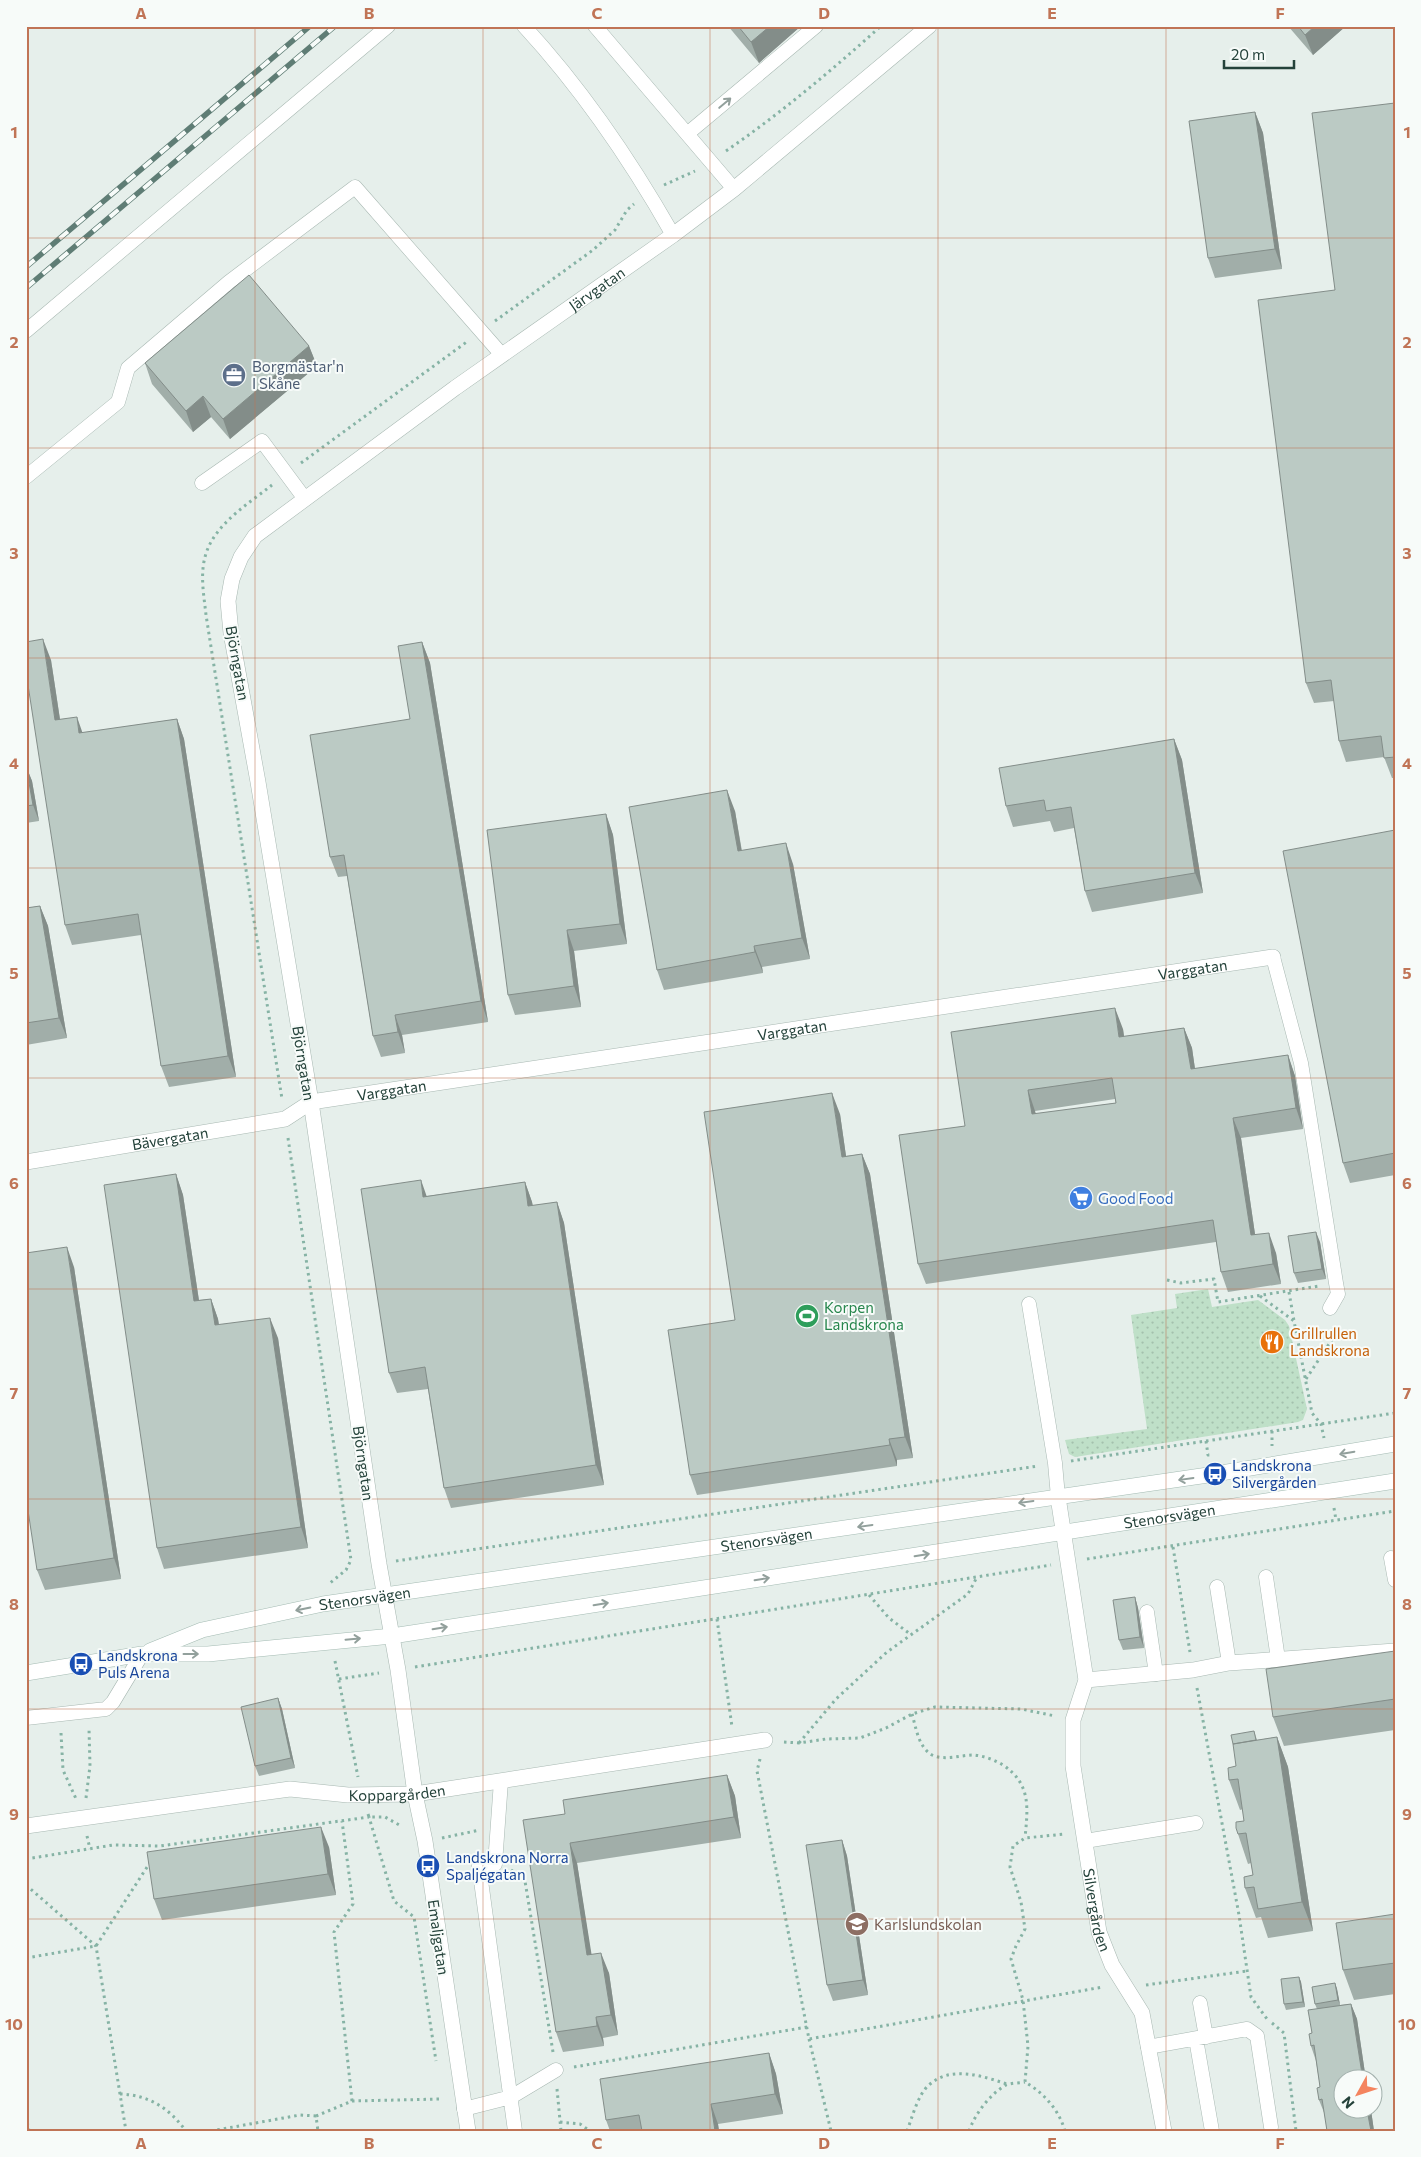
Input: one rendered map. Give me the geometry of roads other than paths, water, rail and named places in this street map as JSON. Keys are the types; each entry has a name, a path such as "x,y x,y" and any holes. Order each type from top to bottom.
{"street":[{"name":"Järvgatan","path":"255,536 502,355 673,235 734,189 929,26"},
{"name":"Björngatan","path":"255,536 241,557 232,579 228,601 231,633 258,782 311,1102 379,1564 386,1596"},
{"name":"Varggatan","path":"311,1102 1273,957"},
{"name":"Bävergatan","path":"26,1162 286,1119 311,1102"},
{"name":"Stenorsvägen","path":"142,1654 202,1630 323,1604 1058,1498 1224,1473 1395,1444"},
{"name":"Stenorsvägen","path":"26,1673 142,1654 208,1654 392,1636 1395,1481"},
{"name":"Silvergården","path":"1058,1498 1086,1680 1073,1720 1073,1766 1099,1932 1112,1965 1142,2013 1164,2131"},
{"name":"Emaljgatan","path":"386,1596 468,2131"},
{"path":"1086,1680 1193,1670 1229,1663 1395,1651"},
{"name":"Koppargården","path":"26,1826 290,1789 361,1795 415,1794 765,1740"}],"lane":[{"path":"26,331 388,26"},
{"path":"524,26 605,125 649,192 673,235"},
{"path":"595,26 734,189"},
{"path":"687,134 816,26"},
{"path":"26,477 118,402 128,368 229,282 355,187 502,355"},
{"path":"202,483 262,441 305,499"},
{"path":"1273,957 1301,1063 1338,1294 1330,1308"},
{"path":"1029,1304 1055,1463 1058,1498"},
{"path":"1391,1558 1395,1580"},
{"path":"1266,1577 1278,1659"},
{"path":"1216,1588 1229,1663"},
{"path":"1147,1612 1156,1674"},
{"path":"26,1718 106,1709 113,1702 142,1654"},
{"path":"501,1781 494,1864 479,1866 515,2131"},
{"path":"1084,1837 1196,1823"},
{"path":"1200,2003 1201,2038 1212,2131"},
{"path":"1148,2047 1247,2029 1257,2036 1271,2127"},
{"path":"464,2109 511,2097 556,2070"}],"railway":[{"path":"26,267 310,26"},
{"path":"26,288 335,26"}],"place":[{"name":"Borgmästar'n I Skåne","path":"234,375"},
{"name":"Good Food","path":"1081,1198"},
{"name":"Korpen Landskrona","path":"807,1316"},
{"name":"Grillrullen Landskrona","path":"1272,1342"},
{"name":"Landskrona Silvergården","path":"1215,1474"},
{"name":"Landskrona Puls Arena","path":"81,1664"},
{"name":"Landskrona Norra Spaljégatan","path":"428,1866"},
{"name":"Karlslundskolan","path":"857,1924"}]}
